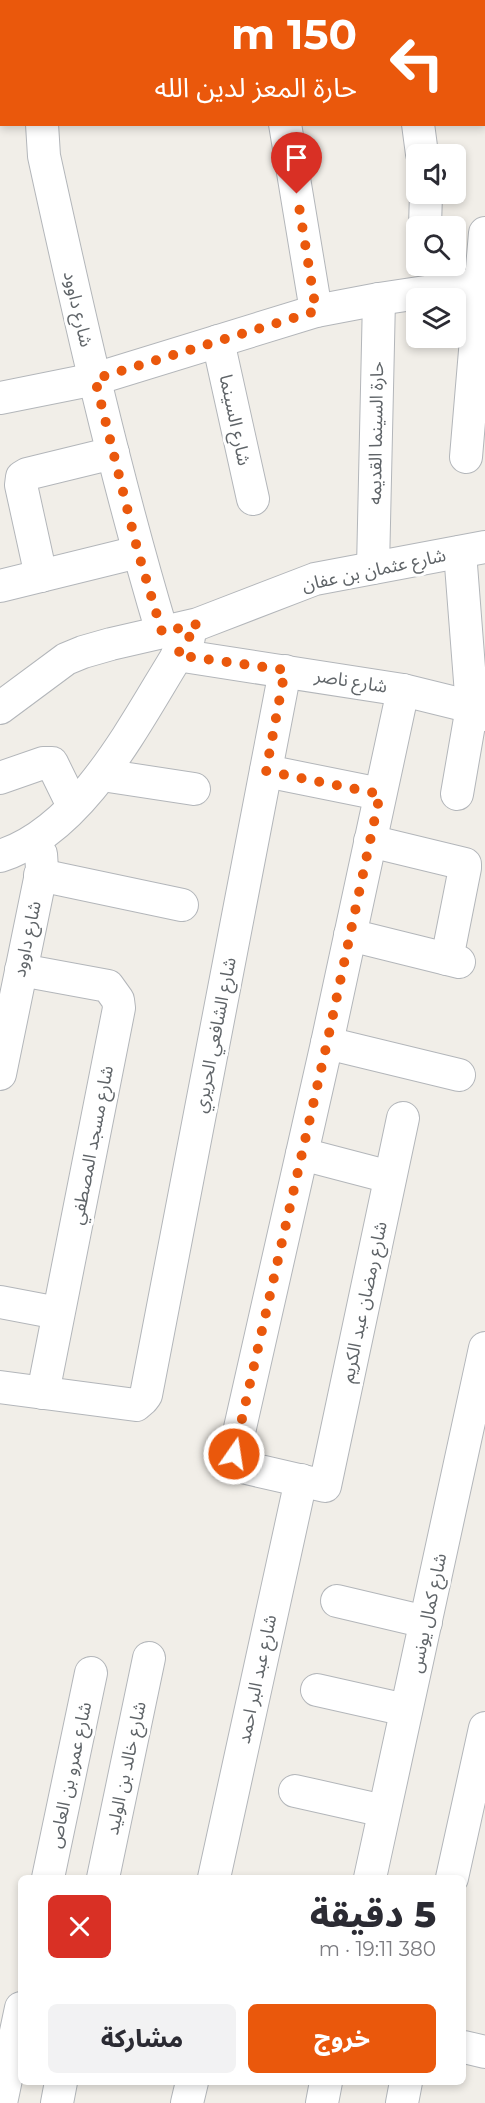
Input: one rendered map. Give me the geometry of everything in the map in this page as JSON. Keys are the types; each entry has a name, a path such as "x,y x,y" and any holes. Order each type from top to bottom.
{"street":[{"name":"شارع داوود","path":"42,126 44,156 113,453 138,552 170,643"},
{"path":"285,126 316,311"},
{"path":"418,126 421,144"},
{"path":"466,457 483,283 485,233"},
{"path":"0,398 95,379 316,311 379,299 421,279 483,283"},
{"name":"حارة السينما القديمه","path":"373,568 379,299"},
{"name":"شارع السينما","path":"218,341 253,499"},
{"path":"41,576 21,485 22,477 113,453"},
{"path":"457,795 478,711 472,550"},
{"name":"شارع عثمان بن عفان","path":"0,708 66,659 111,644 170,643 198,624 315,579 472,550"},
{"path":"0,586 138,552"},
{"path":"0,856 32,843 53,828 102,776 170,643"},
{"name":"شارع ناصر","path":"170,643 285,670 403,690 478,711"},
{"name":"شارع الشافعي الحريري","path":"43,1393 136,1405 143,1399 285,670"},
{"path":"313,1483 242,1467 236,1462 234,1454 327,1043 403,690"},
{"path":"0,778 43,763 52,763 72,806"},
{"path":"266,771 380,794"},
{"path":"102,776 194,789"},
{"path":"350,935 453,961 465,864 370,841"},
{"name":"شارع داوود","path":"0,1074 42,861 41,854 32,843"},
{"path":"40,875 182,905"},
{"name":"شارع مسجد المصطفي","path":"21,970 108,986 118,1000 119,1008 43,1393"},
{"path":"327,1043 459,1076"},
{"name":"شارع رمضان عبد الكريم","path":"313,1483 403,1118"},
{"path":"302,1154 390,1177"},
{"path":"0,1302 58,1313"},
{"name":"شارع كمال يونس","path":"371,1875 485,1348"},
{"path":"0,1387 43,1393"},
{"name":"شارع عبد البر احمد","path":"215,1875 313,1483"},
{"path":"337,1601 426,1622"},
{"name":"شارع خالد بن الوليد","path":"104,1875 149,1658"},
{"name":"شارع عمرو بن العاص","path":"49,1875 91,1672"},
{"path":"317,1690 406,1710"},
{"path":"453,1875 485,1728"},
{"path":"295,1791 384,1811"},
{"path":"1,2103 18,2022"},
{"path":"466,2047 485,2052"},
{"path":"57,2103 60,2085"},
{"path":"187,2103 191,2085"},
{"path":"322,2103 325,2085"},
{"path":"402,2103 405,2085"}],"route":[{"path":"234,1454 327,1043 380,794 266,771 285,670 177,655 198,624 162,632 138,552 95,379 316,311 297,194"}]}
